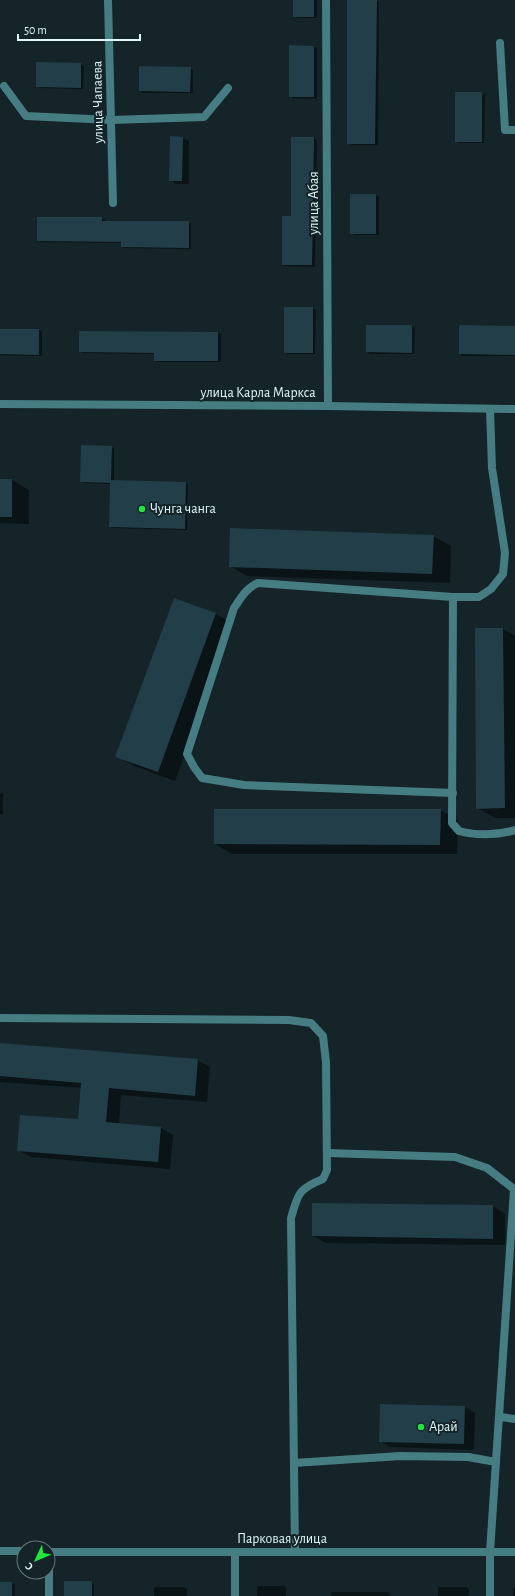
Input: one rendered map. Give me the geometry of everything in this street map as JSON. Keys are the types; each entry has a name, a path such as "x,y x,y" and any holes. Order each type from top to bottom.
{"street":[{"name":"улица Чапаева","path":"108,0 113,203"},
{"name":"улица Абая","path":"326,0 328,406"},
{"path":"500,43 505,130 515,130"},
{"path":"4,86 26,116 111,120 204,117 228,88"},
{"name":"улица Карла Маркса","path":"0,404 515,409"},
{"path":"453,793 244,785 202,778 187,754 234,608 244,592 251,586 258,583 479,597 491,589 503,574 506,553 492,468 490,409"},
{"path":"453,596 452,822 459,831 466,833 502,834 515,830"},
{"path":"0,1018 289,1020 311,1023 323,1036 326,1062 327,1170 323,1179 306,1187 298,1195 291,1218 295,1552"},
{"path":"327,1153 455,1157 487,1168 515,1189 490,1552 490,1596"},
{"path":"500,1417 515,1419"},
{"path":"294,1463 400,1456 468,1457 496,1462"},
{"path":"0,1551 16,1551"},
{"name":"Парковая улица","path":"56,1552 515,1552"},
{"path":"234,1596 235,1552"},
{"path":"49,1580 49,1596"}],"building":[{"path":"293,0 314,0 314,17 293,17"},
{"path":"347,0 377,0 375,144 347,144"},
{"path":"289,45 314,46 314,97 289,97"},
{"path":"36,62 81,63 81,88 36,87"},
{"path":"139,66 191,67 190,92 139,91"},
{"path":"455,92 482,92 482,142 455,142"},
{"path":"170,136 183,137 182,181 169,181"},
{"path":"291,137 314,137 312,265 282,265 282,216 291,216"},
{"path":"350,194 376,194 376,234 350,234"},
{"path":"37,217 102,217 102,221 189,221 189,248 121,247 121,242 37,241"},
{"path":"284,307 313,307 313,353 284,353"},
{"path":"366,325 412,325 412,353 366,352"},
{"path":"459,325 515,326 515,355 459,354"},
{"path":"0,329 39,329 39,355 0,354"},
{"path":"79,331 218,332 218,361 154,361 154,353 79,352"},
{"path":"81,445 112,446 111,480 186,482 185,529 109,527 110,483 80,482"},
{"path":"0,479 12,479 12,517 0,517"},
{"path":"230,528 434,535 432,574 229,567"},
{"path":"174,598 216,613 158,772 115,757"},
{"path":"475,628 503,628 505,808 476,809"},
{"path":"214,809 441,809 440,845 214,844"},
{"path":"0,1043 198,1059 195,1096 109,1088 106,1122 161,1127 158,1162 17,1151 20,1115 78,1119 81,1083 0,1076"},
{"path":"312,1203 493,1205 493,1239 312,1236"},
{"path":"380,1404 465,1406 464,1444 379,1442"},
{"path":"64,1581 92,1581 92,1596 64,1596"},
{"path":"0,1582 12,1582 12,1596 0,1596"}],"place":[{"name":"Чунга чанга","path":"142,509"},
{"name":"Арай","path":"421,1427"}]}
